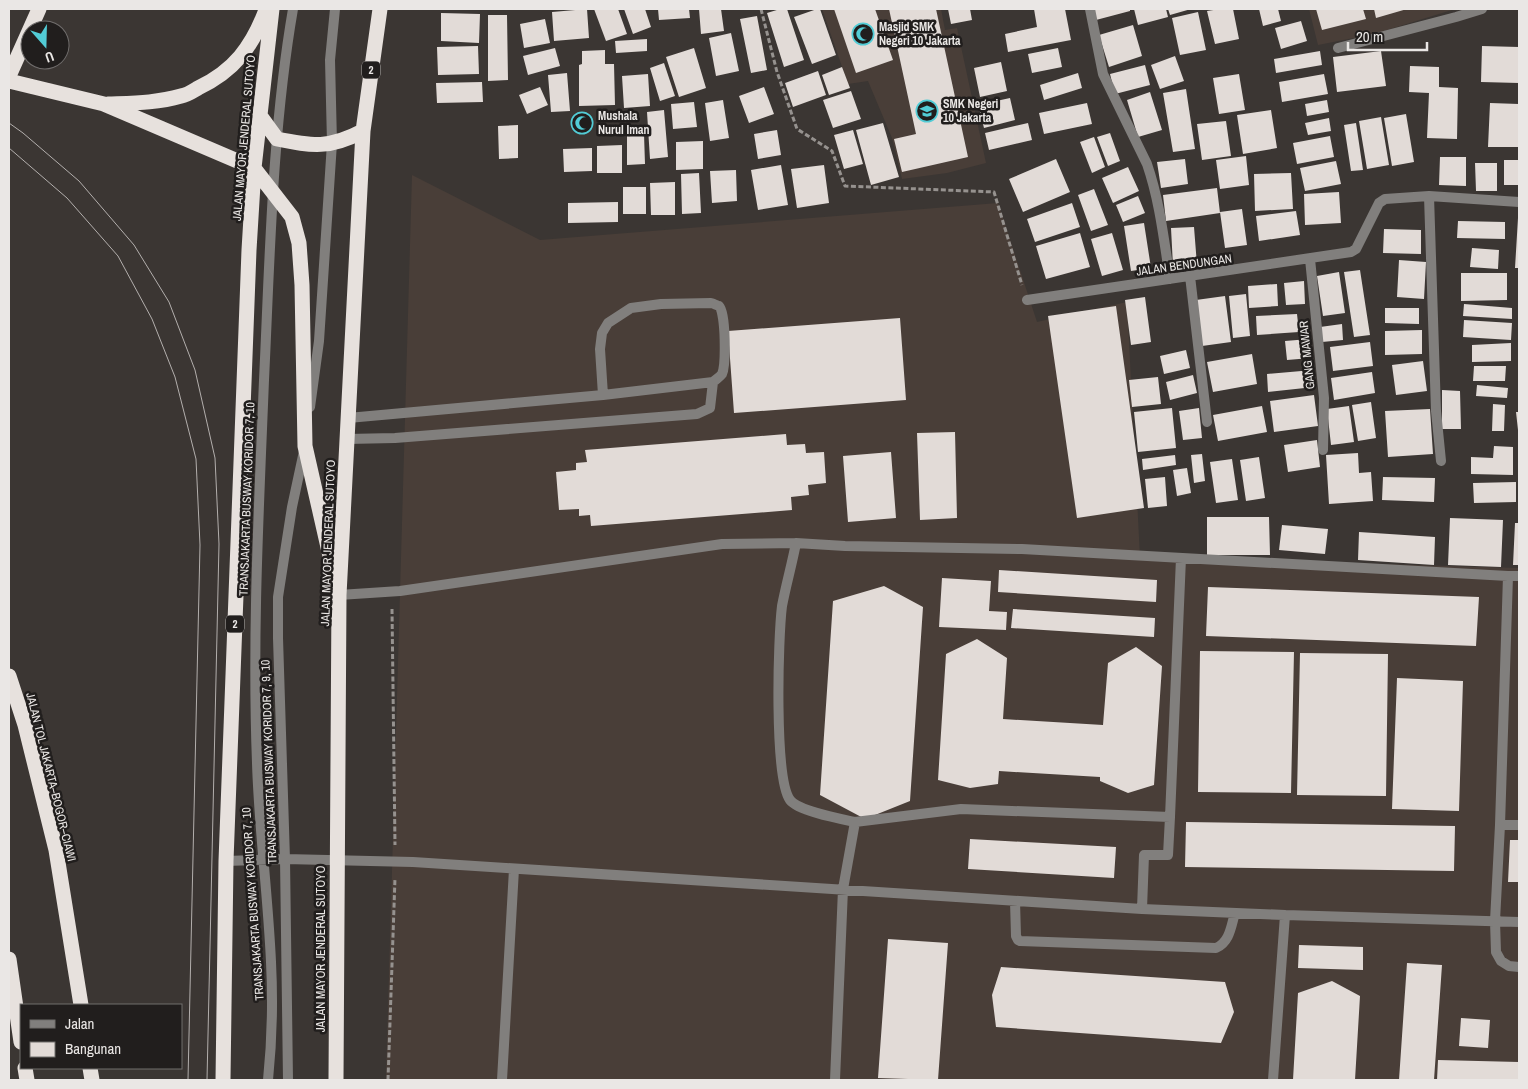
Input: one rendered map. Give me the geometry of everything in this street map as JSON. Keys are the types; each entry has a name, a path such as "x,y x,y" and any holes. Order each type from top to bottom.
{"highway":[{"path":"9,76 39,9"},
{"path":"104,104 148,103 182,96 214,81 241,58 259,28 266,9"},
{"name":"JALAN MAYOR JENDERAL SUTOYO","path":"223,1080 226,860 249,250 254,168 272,9"},
{"name":"JALAN MAYOR JENDERAL SUTOYO","path":"336,1080 339,595 363,131 380,9"},
{"path":"9,81 104,104 254,168 292,217 299,243 302,285 305,446 339,595"},
{"path":"260,117 277,138 308,145 346,140 363,131"},
{"name":"JALAN TOL JAKARTA–BOGOR–CIAWI","path":"9,676 25,725 56,850 81,1004"},
{"path":"9,959 20,1035"}],"street":[{"name":"TRANSJAKARTA BUSWAY KORIDOR 7, 10","path":"268,1080 271,1052 271,962 257,764 255,601 272,191 284,60 293,9"},
{"path":"305,446 319,341 332,143 330,60 335,9"},
{"path":"1090,9 1103,74 1147,164 1152,179 1170,280"},
{"path":"1338,48 1482,9"},
{"path":"1441,460 1436,411 1429,196 1519,202"},
{"name":"JALAN BENDUNGAN","path":"1027,300 1351,252 1356,248 1378,203 1386,199 1429,196"},
{"name":"GANG MAWAR","path":"1310,259 1324,398 1323,450"},
{"path":"1190,276 1207,422"},
{"path":"348,418 603,395 713,382 721,375 724,366 724,325 722,312 718,306 711,303 661,304 631,308 608,323 602,332 600,349 603,395"},
{"path":"347,439 412,437 697,414 710,408 713,382"},
{"name":"TRANSJAKARTA BUSWAY KORIDOR 7, 9, 10","path":"288,1080 285,859 278,597 292,507 305,446"},
{"path":"339,595 391,592 722,544 796,543 845,546 1022,549 1519,576"},
{"path":"796,543 782,607 779,669 780,746 784,780 791,801 801,807 822,814 855,822 961,809 1170,817"},
{"path":"1142,909 1144,855 1168,855 1181,558"},
{"path":"1508,576 1500,825 1494,921 1496,952 1501,961 1509,966 1519,967"},
{"path":"834,1080 843,889 855,822"},
{"path":"1500,825 1519,825"},
{"path":"226,860 285,859 396,862 1142,909 1519,922"},
{"path":"502,1080 514,869"},
{"path":"1015,901 1016,936 1020,941 1216,948 1228,938 1235,913"},
{"path":"1272,1080 1285,915"}],"path":[{"path":"761,9 777,72 798,129 832,151 845,186 994,192 1027,300"},
{"path":"388,1080 396,862 391,592"}],"shaded area":[{"name":"SMK Negeri 10 Jakarta","path":"822,9 941,9 945,30 957,28 986,163 947,173 902,179 892,138 868,81 848,84"},
{"path":"1309,9 1455,9 1374,34 1318,45"},
{"path":"412,175 540,240 998,203 1037,322 1127,302 1140,557 1519,568 1519,1080 386,1080"}],"building":[{"path":"587,9 589,38 554,41 552,12"},
{"path":"594,9 618,9 627,34 606,41"},
{"path":"624,9 645,9 651,27 633,34"},
{"path":"658,9 689,9 690,18 659,20"},
{"path":"699,9 721,9 724,31 701,34"},
{"path":"787,9 804,60 784,67 767,13"},
{"path":"820,9 836,55 812,64 794,17"},
{"name":"Masjid SMK Negeri 10 Jakarta","path":"834,9 875,9 893,60 856,73"},
{"path":"889,9 936,9 968,157 902,172 894,139 916,134"},
{"path":"948,9 970,9 972,20 951,24"},
{"path":"1034,9 1065,9 1071,40 1008,52 1005,34 1037,27"},
{"path":"1093,9 1130,9 1130,11 1096,20"},
{"path":"1134,9 1166,9 1168,17 1138,25"},
{"path":"1168,9 1191,9 1170,15"},
{"path":"1233,9 1239,39 1215,44 1207,11"},
{"path":"1259,9 1278,9 1281,21 1263,26"},
{"path":"1316,9 1363,9 1366,19 1322,30"},
{"path":"1374,9 1407,9 1376,18"},
{"path":"1198,12 1206,50 1180,55 1172,18"},
{"path":"441,13 480,14 479,43 441,41"},
{"path":"488,15 507,15 508,80 488,81"},
{"path":"757,16 767,70 751,73 740,19"},
{"path":"545,19 550,43 524,48 520,24"},
{"path":"1301,21 1307,41 1281,49 1275,28"},
{"path":"1133,25 1142,56 1109,67 1099,35"},
{"path":"731,33 739,71 716,76 709,38"},
{"path":"647,39 647,51 616,53 615,41"},
{"path":"478,46 479,74 438,75 437,47"},
{"path":"1482,46 1519,47 1519,83 1481,82"},
{"path":"555,48 560,66 528,75 523,56"},
{"path":"694,48 706,88 679,97 666,57"},
{"path":"1058,48 1062,67 1032,73 1028,54"},
{"path":"605,50 605,64 614,64 615,105 579,106 579,65 582,64 582,51"},
{"path":"1320,51 1322,65 1276,73 1274,59"},
{"path":"1381,51 1386,86 1337,92 1333,57"},
{"path":"1175,56 1184,81 1160,89 1151,65"},
{"path":"1001,62 1007,91 980,97 974,68"},
{"path":"664,63 675,96 660,101 650,68"},
{"path":"1145,65 1150,85 1115,94 1110,74"},
{"path":"1410,66 1439,67 1439,87 1458,88 1457,139 1427,138 1429,93 1409,92"},
{"path":"842,67 850,88 829,95 822,75"},
{"path":"818,71 826,95 793,107 785,83"},
{"path":"567,73 570,111 551,112 548,75"},
{"path":"1078,73 1082,88 1044,100 1040,85"},
{"path":"648,74 650,106 624,108 622,76"},
{"path":"1239,74 1245,110 1219,114 1213,78"},
{"path":"1324,74 1328,94 1282,102 1279,82"},
{"path":"482,82 483,102 437,103 436,83"},
{"path":"540,87 548,105 527,114 519,95"},
{"path":"764,87 774,114 749,123 739,96"},
{"path":"1186,89 1195,149 1173,152 1163,93"},
{"path":"851,91 861,119 833,128 823,100"},
{"path":"1150,92 1162,130 1138,137 1127,100"},
{"path":"1010,98 1015,120 984,128 978,105"},
{"path":"723,100 729,138 710,141 705,103"},
{"path":"1327,100 1329,112 1307,116 1305,104"},
{"path":"694,102 697,127 673,129 671,104"},
{"path":"1087,103 1092,124 1044,134 1039,113"},
{"path":"1490,103 1519,104 1518,147 1488,147"},
{"path":"664,110 668,157 650,159 647,112"},
{"path":"1271,110 1277,148 1243,154 1237,115"},
{"name":"Mushala Nurul Iman","path":"588,114 591,129 577,132 574,117"},
{"path":"1406,114 1414,162 1392,166 1384,118"},
{"path":"1381,117 1389,165 1367,169 1359,121"},
{"path":"1329,118 1331,131 1308,135 1305,123"},
{"path":"1226,121 1231,156 1202,160 1197,124"},
{"path":"883,123 899,177 871,185 856,130"},
{"path":"1028,123 1032,140 989,150 985,133"},
{"path":"1356,123 1363,170 1351,171 1344,125"},
{"path":"518,125 518,158 499,159 498,126"},
{"path":"777,130 781,155 758,159 754,134"},
{"path":"853,130 863,164 844,169 834,135"},
{"path":"1110,133 1120,161 1108,166 1097,137"},
{"path":"627,134 644,134 645,164 627,165"},
{"path":"1330,136 1334,157 1297,164 1293,143"},
{"path":"1094,137 1105,167 1092,173 1080,142"},
{"path":"703,141 703,169 676,170 676,142"},
{"path":"622,145 622,173 597,173 597,146"},
{"path":"592,148 592,171 564,172 563,149"},
{"path":"1246,156 1249,185 1220,189 1216,160"},
{"path":"1440,157 1466,157 1466,186 1439,185"},
{"path":"1056,159 1070,192 1023,212 1009,179"},
{"path":"1185,159 1188,184 1161,188 1157,162"},
{"path":"1504,160 1519,160 1519,185 1504,185"},
{"path":"1336,161 1341,184 1305,191 1300,168"},
{"path":"1475,163 1497,163 1497,191 1476,191"},
{"path":"781,165 788,205 758,210 751,170"},
{"path":"824,165 829,203 797,208 791,169"},
{"path":"1128,167 1139,191 1113,203 1102,178"},
{"path":"736,170 737,201 712,203 710,171"},
{"path":"699,173 701,213 682,214 681,174"},
{"path":"1291,173 1293,209 1255,211 1254,174"},
{"path":"675,182 675,215 651,215 650,183"},
{"path":"623,187 646,187 646,214 623,214"},
{"path":"1217,188 1220,213 1166,221 1163,195"},
{"path":"1094,189 1108,225 1091,231 1078,195"},
{"path":"1339,192 1341,223 1305,225 1304,194"},
{"path":"1138,196 1145,213 1123,222 1116,205"},
{"path":"618,202 618,222 568,223 568,203"},
{"path":"1072,203 1080,227 1035,242 1027,219"},
{"path":"1242,209 1247,245 1225,248 1220,212"},
{"path":"1296,211 1300,235 1259,241 1256,216"},
{"path":"1518,218 1519,268 1515,268"},
{"path":"1458,221 1505,222 1505,239 1457,238"},
{"path":"1144,223 1151,268 1131,271 1124,226"},
{"path":"1194,227 1197,265 1173,266 1171,228"},
{"path":"1384,229 1421,230 1421,254 1383,253"},
{"path":"1080,233 1090,267 1046,279 1036,246"},
{"path":"1112,233 1123,270 1102,276 1091,239"},
{"path":"1472,248 1499,250 1498,269 1470,267"},
{"path":"1399,260 1426,262 1424,299 1397,297"},
{"path":"1360,270 1370,335 1354,337 1344,272"},
{"path":"1339,272 1345,313 1323,316 1317,276"},
{"path":"1461,273 1507,273 1507,300 1461,301"},
{"path":"1304,281 1305,304 1286,305 1284,283"},
{"path":"1277,284 1278,306 1249,308 1248,286"},
{"path":"1246,294 1250,336 1233,338 1229,296"},
{"path":"1225,296 1231,342 1202,346 1196,300"},
{"path":"1145,297 1151,342 1131,345 1125,300"},
{"path":"1464,304 1512,308 1512,319 1463,316"},
{"path":"1116,306 1144,508 1077,518 1048,316"},
{"path":"1385,308 1419,308 1419,324 1385,323"},
{"path":"1297,314 1299,332 1257,335 1256,316"},
{"path":"900,318 906,400 734,413 728,331"},
{"path":"1464,320 1512,323 1511,340 1463,337"},
{"path":"1342,324 1343,340 1322,342 1320,327"},
{"path":"1422,330 1422,354 1385,355 1385,331"},
{"path":"1309,339 1311,358 1287,360 1285,341"},
{"path":"1370,342 1373,366 1333,371 1330,347"},
{"path":"1511,343 1511,361 1472,362 1472,345"},
{"path":"1186,350 1190,368 1164,374 1160,356"},
{"path":"1252,354 1257,384 1213,392 1207,362"},
{"path":"1423,361 1427,391 1396,395 1392,365"},
{"path":"1474,366 1506,366 1505,381 1473,381"},
{"path":"1313,370 1314,387 1268,392 1267,374"},
{"path":"1372,372 1375,393 1334,400 1331,378"},
{"path":"1193,375 1197,393 1170,400 1166,382"},
{"path":"1158,377 1161,404 1132,407 1129,380"},
{"path":"1477,385 1508,388 1507,398 1476,396"},
{"path":"1442,390 1460,391 1461,429 1442,429"},
{"path":"1314,395 1318,426 1274,432 1270,401"},
{"path":"1371,402 1376,438 1358,441 1352,405"},
{"path":"1493,404 1505,405 1504,431 1492,431"},
{"path":"1262,406 1267,432 1218,441 1213,415"},
{"path":"1349,406 1354,442 1331,445 1327,409"},
{"path":"1172,408 1176,448 1138,452 1134,412"},
{"path":"1199,408 1202,438 1183,440 1179,411"},
{"path":"1430,409 1433,454 1388,457 1385,411"},
{"path":"1516,412 1519,412 1519,430 1518,430"},
{"path":"955,432 957,518 920,520 917,433"},
{"path":"786,434 787,445 805,444 806,453 824,452 826,483 808,485 809,495 791,497 792,510 591,526 590,515 579,516 579,509 559,510 556,472 576,470 576,463 587,462 585,450"},
{"path":"1317,440 1320,467 1288,472 1284,445"},
{"path":"1494,446 1513,447 1513,475 1471,474 1471,457 1493,458"},
{"path":"891,452 896,518 848,522 843,456"},
{"path":"1358,453 1359,473 1371,472 1373,501 1329,504 1326,455"},
{"path":"1202,454 1205,481 1194,483 1191,455"},
{"path":"1175,455 1176,465 1143,470 1142,459"},
{"path":"1259,457 1265,498 1246,501 1240,460"},
{"path":"1232,459 1238,500 1216,503 1210,462"},
{"path":"1187,468 1191,493 1177,496 1173,470"},
{"path":"1165,477 1167,506 1148,508 1145,479"},
{"path":"1383,477 1435,478 1434,502 1382,500"},
{"path":"1516,482 1516,502 1474,503 1473,483"},
{"path":"1207,517 1269,517 1270,555 1207,555"},
{"path":"1450,518 1503,520 1501,567 1448,565"},
{"path":"1515,523 1519,523 1519,565 1513,565"},
{"path":"1282,525 1328,529 1325,554 1279,550"},
{"path":"1359,532 1435,537 1434,565 1358,560"},
{"path":"999,570 1157,580 1156,602 998,592"},
{"path":"942,578 991,581 989,611 1007,612 1006,630 939,627"},
{"path":"884,586 923,607 910,801 865,819 820,795 833,601"},
{"path":"1208,587 1479,597 1476,646 1206,636"},
{"path":"1013,609 1155,618 1154,637 1011,628"},
{"path":"977,639 1007,658 1003,719 1103,725 1108,663 1136,647 1162,666 1154,785 1128,793 1100,781 1100,777 999,771 998,784 970,788 938,780 946,654"},
{"path":"1200,651 1294,652 1291,793 1198,792"},
{"path":"1300,653 1388,654 1386,796 1297,795"},
{"path":"1397,678 1463,681 1459,811 1392,809"},
{"path":"1186,822 1455,826 1454,871 1185,867"},
{"path":"970,839 1116,847 1114,878 968,869"},
{"path":"1510,840 1519,840 1519,882 1508,882"},
{"path":"888,939 948,943 938,1080 878,1078"},
{"path":"1299,945 1363,947 1363,970 1298,968"},
{"path":"1407,963 1442,965 1434,1080 1399,1080"},
{"path":"1001,967 1225,982 1234,1012 1221,1043 996,1027 992,995"},
{"path":"1332,981 1360,996 1355,1080 1293,1080 1298,993"},
{"path":"1461,1018 1490,1020 1488,1048 1459,1046"},
{"path":"1438,1060 1519,1062 1519,1080 1437,1080"}],"tram line":[{"path":"9,123 79,181 134,245 169,302 195,370 215,458 219,544 207,1080"},
{"path":"9,148 67,198 118,256 152,319 175,377 196,459 200,545 188,1080"}],"place":[{"name":"Masjid SMK Negeri 10 Jakarta","path":"863,34"},
{"name":"SMK Negeri 10 Jakarta","path":"927,111"},
{"name":"Mushala Nurul Iman","path":"582,123"}]}
